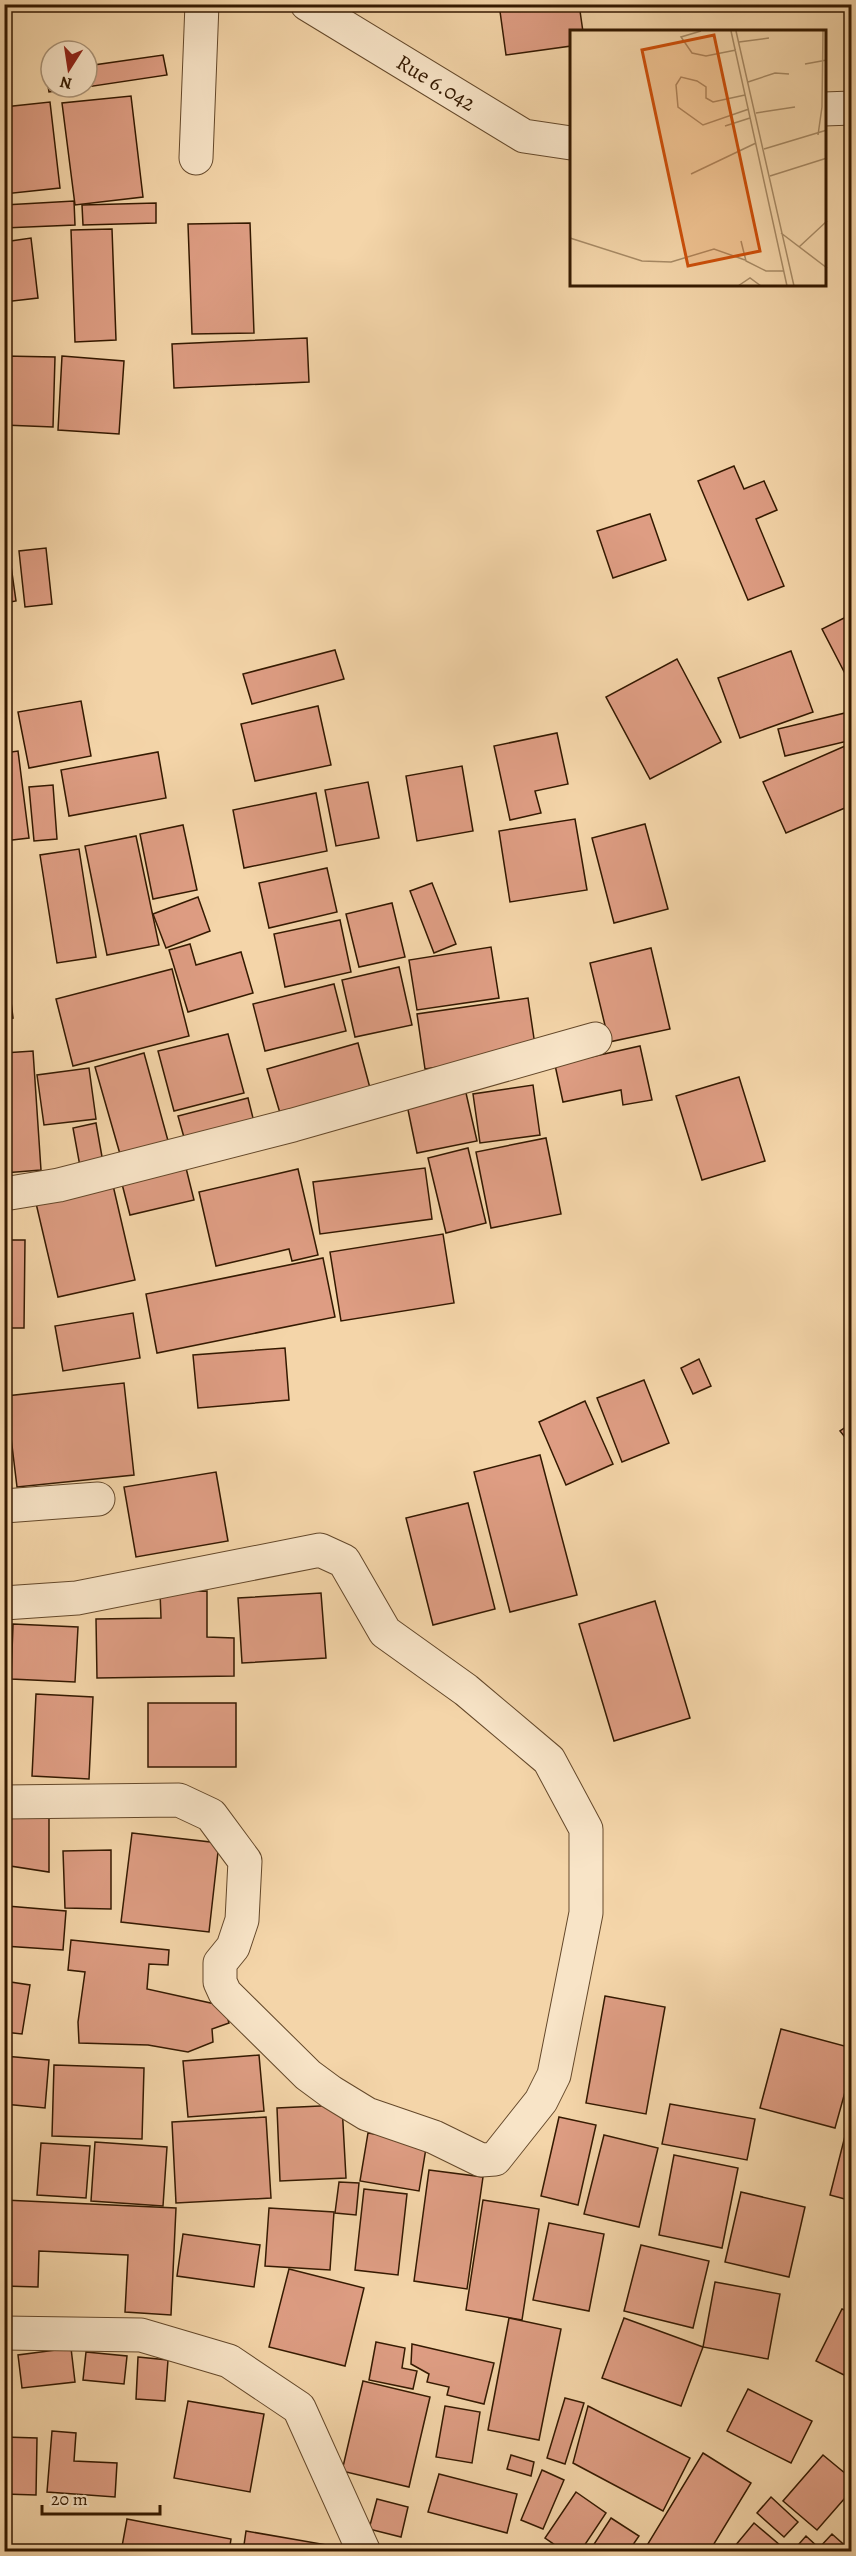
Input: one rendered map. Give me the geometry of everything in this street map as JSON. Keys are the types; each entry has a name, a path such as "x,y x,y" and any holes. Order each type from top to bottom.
{"street":[{"path":"196,158 202,4"},
{"name":"Rue 6.042","path":"308,4 524,136 570,143"},
{"path":"826,110 852,108"},
{"path":"4,1194 59,1185 293,1125 595,1039"},
{"path":"4,1506 98,1499"},
{"path":"4,1603 77,1598 320,1550 344,1561 385,1632 466,1690 549,1760 586,1829 586,1913 554,2075 541,2101 495,2158 482,2160 435,2137 367,2114 308,2075 225,1993 220,1982 220,1963 233,1947 242,1920 245,1861 211,1815 179,1800 4,1802"},
{"path":"4,2333 141,2335 229,2361 299,2408 364,2552"}],"building":[{"path":"499,4 579,4 583,30 570,30 570,46 506,55"},
{"path":"163,55 167,75 99,85 99,64"},
{"path":"131,96 143,197 75,205 62,103"},
{"path":"50,102 60,188 4,194 4,107"},
{"path":"74,201 75,225 4,228 4,205"},
{"path":"156,203 156,223 83,225 82,205"},
{"path":"250,223 254,333 192,334 188,224"},
{"path":"112,229 116,340 75,342 71,230"},
{"path":"31,238 38,298 4,302 4,242"},
{"path":"307,338 309,382 174,388 172,344"},
{"path":"4,356 55,357 53,427 4,425"},
{"path":"62,356 124,361 119,434 58,430"},
{"path":"734,466 744,489 764,481 777,510 756,519 784,586 748,600 698,481"},
{"path":"650,514 666,560 613,578 597,531"},
{"path":"4,517 16,601 4,603"},
{"path":"46,548 52,604 25,607 19,551"},
{"path":"852,614 852,687 822,629"},
{"path":"335,650 344,679 252,704 243,674"},
{"path":"791,651 813,712 740,738 718,678"},
{"path":"677,659 721,742 650,779 606,697"},
{"path":"81,701 91,756 29,768 18,712"},
{"path":"318,706 331,765 255,781 241,724"},
{"path":"845,713 852,740 785,756 778,729"},
{"path":"557,733 568,784 535,791 541,813 510,820 494,746"},
{"path":"845,746 852,760 852,805 786,833 763,782"},
{"path":"18,751 29,838 4,841 4,753"},
{"path":"158,752 166,798 69,816 61,770"},
{"path":"462,766 473,831 417,841 406,776"},
{"path":"368,782 379,838 336,846 325,790"},
{"path":"53,785 57,839 34,841 29,787"},
{"path":"316,793 327,851 244,868 233,810"},
{"path":"575,819 587,890 510,902 499,831"},
{"path":"645,824 668,909 614,923 592,838"},
{"path":"183,825 197,890 153,899 140,834"},
{"path":"136,836 159,945 107,955 85,846"},
{"path":"79,849 96,957 57,963 40,855"},
{"path":"327,868 337,912 269,928 259,883"},
{"path":"432,883 456,944 434,953 410,891"},
{"path":"198,897 210,931 166,948 153,914"},
{"path":"392,903 405,957 359,967 346,914"},
{"path":"340,920 351,972 285,987 274,934"},
{"path":"4,944 13,1018 4,1019"},
{"path":"190,944 196,965 241,952 253,993 188,1012 169,950"},
{"path":"491,947 499,998 417,1010 409,960"},
{"path":"651,948 670,1029 609,1042 590,963"},
{"path":"852,951 852,965 845,960"},
{"path":"399,967 412,1025 355,1037 342,980"},
{"path":"172,969 189,1036 73,1066 56,999"},
{"path":"334,984 346,1031 265,1051 253,1004"},
{"path":"528,998 536,1052 425,1069 417,1014"},
{"path":"228,1034 244,1093 174,1111 158,1051"},
{"path":"358,1043 370,1088 280,1113 267,1069"},
{"path":"640,1046 652,1100 623,1105 621,1090 563,1102 555,1065"},
{"path":"33,1051 41,1170 4,1173 4,1053"},
{"path":"144,1053 170,1148 122,1161 95,1067"},
{"path":"89,1068 96,1119 44,1125 37,1075"},
{"path":"739,1077 765,1161 702,1180 676,1096"},
{"path":"533,1085 540,1135 480,1143 473,1094"},
{"path":"466,1093 477,1141 417,1153 407,1105"},
{"path":"248,1098 256,1130 187,1148 178,1116"},
{"path":"96,1123 104,1168 81,1172 73,1128"},
{"path":"546,1138 561,1214 491,1228 476,1152"},
{"path":"468,1148 486,1223 446,1233 428,1158"},
{"path":"185,1164 194,1200 130,1215 121,1180"},
{"path":"425,1168 432,1219 320,1234 313,1182"},
{"path":"298,1169 318,1255 292,1261 289,1249 216,1266 199,1192"},
{"path":"112,1181 135,1280 58,1297 35,1199"},
{"path":"443,1234 454,1303 341,1321 330,1252"},
{"path":"4,1240 25,1240 24,1328 4,1328"},
{"path":"323,1258 335,1317 157,1353 146,1294"},
{"path":"133,1313 140,1358 63,1371 55,1326"},
{"path":"285,1348 289,1400 198,1408 193,1355"},
{"path":"699,1359 711,1386 693,1394 681,1368"},
{"path":"644,1380 669,1443 622,1462 597,1398"},
{"path":"124,1383 134,1475 17,1487 6,1396"},
{"path":"585,1401 613,1464 566,1485 539,1422"},
{"path":"852,1423 852,1446 840,1431"},
{"path":"540,1455 577,1595 510,1612 474,1472"},
{"path":"216,1472 228,1541 136,1557 124,1487"},
{"path":"468,1503 495,1609 433,1625 406,1518"},
{"path":"4,1522 11,1522 6,1600 4,1600"},
{"path":"207,1591 207,1637 234,1638 234,1676 97,1678 96,1619 161,1618 160,1592"},
{"path":"321,1593 326,1658 242,1663 238,1598"},
{"path":"655,1601 690,1718 614,1741 579,1624"},
{"path":"13,1624 78,1627 75,1682 11,1679"},
{"path":"36,1694 93,1697 89,1779 32,1776"},
{"path":"4,1699 10,1699 8,1783 4,1783"},
{"path":"148,1703 236,1703 236,1767 148,1767"},
{"path":"4,1814 49,1818 49,1872 4,1865"},
{"path":"132,1833 219,1843 209,1932 121,1922"},
{"path":"111,1850 111,1909 65,1908 63,1851"},
{"path":"7,1906 66,1911 63,1950 4,1946"},
{"path":"71,1940 169,1950 168,1965 149,1964 147,1989 224,2006 229,2023 212,2029 213,2042 188,2052 148,2045 79,2043 78,2022 85,1972 68,1970"},
{"path":"4,1981 30,1985 22,2034 4,2032"},
{"path":"605,1996 665,2007 646,2114 586,2103"},
{"path":"781,2029 852,2048 852,2067 835,2128 760,2108"},
{"path":"259,2055 264,2111 188,2117 183,2061"},
{"path":"4,2056 49,2060 45,2108 4,2104"},
{"path":"54,2065 144,2068 142,2139 52,2136"},
{"path":"670,2104 755,2119 747,2160 662,2144"},
{"path":"342,2105 346,2178 280,2181 277,2108"},
{"path":"4,2112 10,2192 4,2192"},
{"path":"266,2117 271,2198 176,2203 172,2122"},
{"path":"559,2117 596,2125 578,2205 541,2196"},
{"path":"846,2132 852,2133 852,2201 830,2195"},
{"path":"368,2133 427,2142 419,2191 360,2181"},
{"path":"604,2135 658,2148 639,2227 584,2214"},
{"path":"95,2142 167,2147 163,2206 91,2201"},
{"path":"41,2143 90,2146 86,2198 37,2195"},
{"path":"674,2155 738,2168 722,2248 659,2235"},
{"path":"429,2170 483,2177 467,2289 414,2281"},
{"path":"339,2182 359,2183 356,2215 335,2213"},
{"path":"364,2189 407,2194 398,2275 355,2270"},
{"path":"741,2192 805,2207 789,2277 725,2262"},
{"path":"4,2200 176,2208 171,2315 125,2312 128,2255 39,2251 38,2287 4,2286"},
{"path":"483,2200 539,2209 522,2320 466,2310"},
{"path":"269,2208 334,2212 330,2270 265,2266"},
{"path":"549,2223 604,2234 589,2311 533,2300"},
{"path":"183,2234 260,2245 254,2287 177,2276"},
{"path":"641,2245 709,2261 693,2328 624,2311"},
{"path":"289,2269 364,2288 345,2366 269,2347"},
{"path":"715,2282 780,2294 768,2359 703,2347"},
{"path":"842,2309 852,2313 852,2379 816,2361"},
{"path":"509,2318 561,2329 539,2440 488,2430"},
{"path":"624,2318 703,2347 681,2406 602,2378"},
{"path":"376,2342 405,2348 402,2368 417,2371 413,2389 369,2380"},
{"path":"412,2344 494,2363 484,2404 447,2395 449,2387 427,2382 429,2374 411,2364"},
{"path":"71,2348 75,2382 22,2388 18,2355"},
{"path":"86,2352 127,2356 124,2384 83,2380"},
{"path":"138,2357 168,2360 165,2401 136,2399"},
{"path":"363,2381 430,2397 409,2487 342,2471"},
{"path":"748,2389 812,2421 791,2463 727,2431"},
{"path":"565,2398 584,2403 565,2464 547,2458"},
{"path":"188,2401 264,2414 250,2492 174,2478"},
{"path":"445,2406 480,2412 472,2463 436,2457"},
{"path":"588,2406 690,2458 663,2511 573,2463"},
{"path":"52,2431 76,2433 74,2461 117,2463 115,2497 47,2492"},
{"path":"4,2437 37,2438 36,2495 4,2494"},
{"path":"703,2453 751,2483 709,2552 643,2552"},
{"path":"511,2455 534,2462 531,2476 507,2469"},
{"path":"823,2455 852,2479 852,2490 817,2530 783,2501"},
{"path":"542,2470 564,2480 543,2529 521,2520"},
{"path":"439,2474 517,2494 507,2533 428,2512"},
{"path":"576,2492 606,2513 580,2552 565,2552 545,2538"},
{"path":"771,2497 798,2522 784,2537 757,2513"},
{"path":"377,2499 408,2507 401,2537 369,2529"},
{"path":"611,2518 639,2536 628,2552 589,2552"},
{"path":"127,2519 231,2539 229,2552 121,2552"},
{"path":"852,2521 852,2535 845,2531"},
{"path":"754,2523 787,2551 787,2552 730,2552"},
{"path":"246,2531 350,2549 349,2552 243,2552"},
{"path":"832,2534 850,2550 848,2552 792,2552 806,2536 819,2548"},
{"path":"429,2545 472,2552 428,2552"}]}
